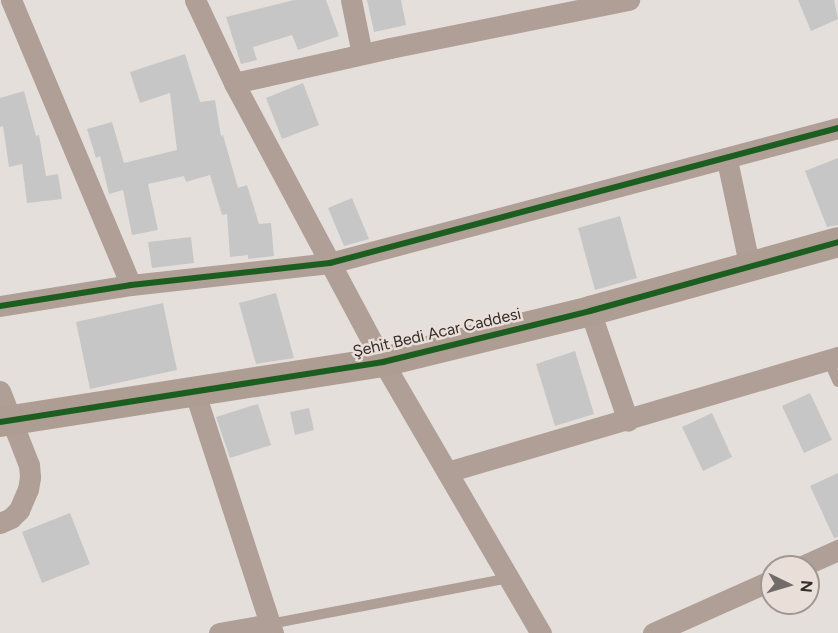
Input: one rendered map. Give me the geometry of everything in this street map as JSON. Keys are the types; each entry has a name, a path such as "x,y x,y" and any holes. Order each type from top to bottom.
{"street":[{"path":"11,0 131,285"},
{"path":"195,0 234,83 383,362 541,633"},
{"path":"351,0 362,54"},
{"path":"234,83 362,54 629,0"},
{"path":"0,306 131,285 330,263 727,160 838,128"},
{"path":"727,160 750,268"},
{"name":"Şehit Bedi Acar Caddesi","path":"6,421 383,362 590,311 838,242"},
{"path":"590,311 628,421"},
{"path":"447,472 628,421 833,358"},
{"path":"194,390 272,628 219,633"},
{"path":"0,391 6,421 29,465 30,477 28,489 19,510 11,518 0,523"},
{"path":"820,558 838,549"},
{"path":"653,633 760,585"}],"lane":[{"path":"833,358 838,382"},
{"path":"272,628 509,578"}],"building":[{"path":"294,0 326,0 339,36 298,50 292,35 253,47 257,60 241,64 226,17"},
{"path":"367,0 401,0 406,25 374,32"},
{"path":"798,0 834,0 838,19 811,31"},
{"path":"185,54 200,102 215,100 221,136 223,135 238,188 247,185 259,224 271,223 274,256 248,259 248,255 230,257 227,214 222,215 210,175 186,182 184,176 148,184 158,230 132,235 123,190 109,194 100,156 96,158 87,129 112,122 124,163 177,150 170,93 140,103 130,72"},
{"path":"303,83 319,125 282,139 266,98"},
{"path":"24,91 36,136 39,135 46,176 58,174 62,199 27,203 22,164 9,167 3,126 0,127 0,98"},
{"path":"838,158 838,225 827,227 805,171"},
{"path":"352,198 369,239 344,246 328,208"},
{"path":"620,216 637,278 595,290 578,228"},
{"path":"191,237 194,263 152,268 148,242"},
{"path":"276,293 294,358 256,364 239,303"},
{"path":"163,303 177,370 90,389 76,322"},
{"path":"575,351 594,414 555,426 536,364"},
{"path":"810,393 832,440 804,453 782,406"},
{"path":"258,404 271,445 230,458 216,417"},
{"path":"309,408 314,430 295,435 290,412"},
{"path":"712,413 732,457 703,471 682,427"},
{"path":"838,473 838,537 834,538 810,486"},
{"path":"70,513 90,564 42,583 22,532"}],"cycle path":[{"path":"0,306 131,285 330,263 838,128"},
{"path":"0,422 383,362 590,311 838,242"}]}
